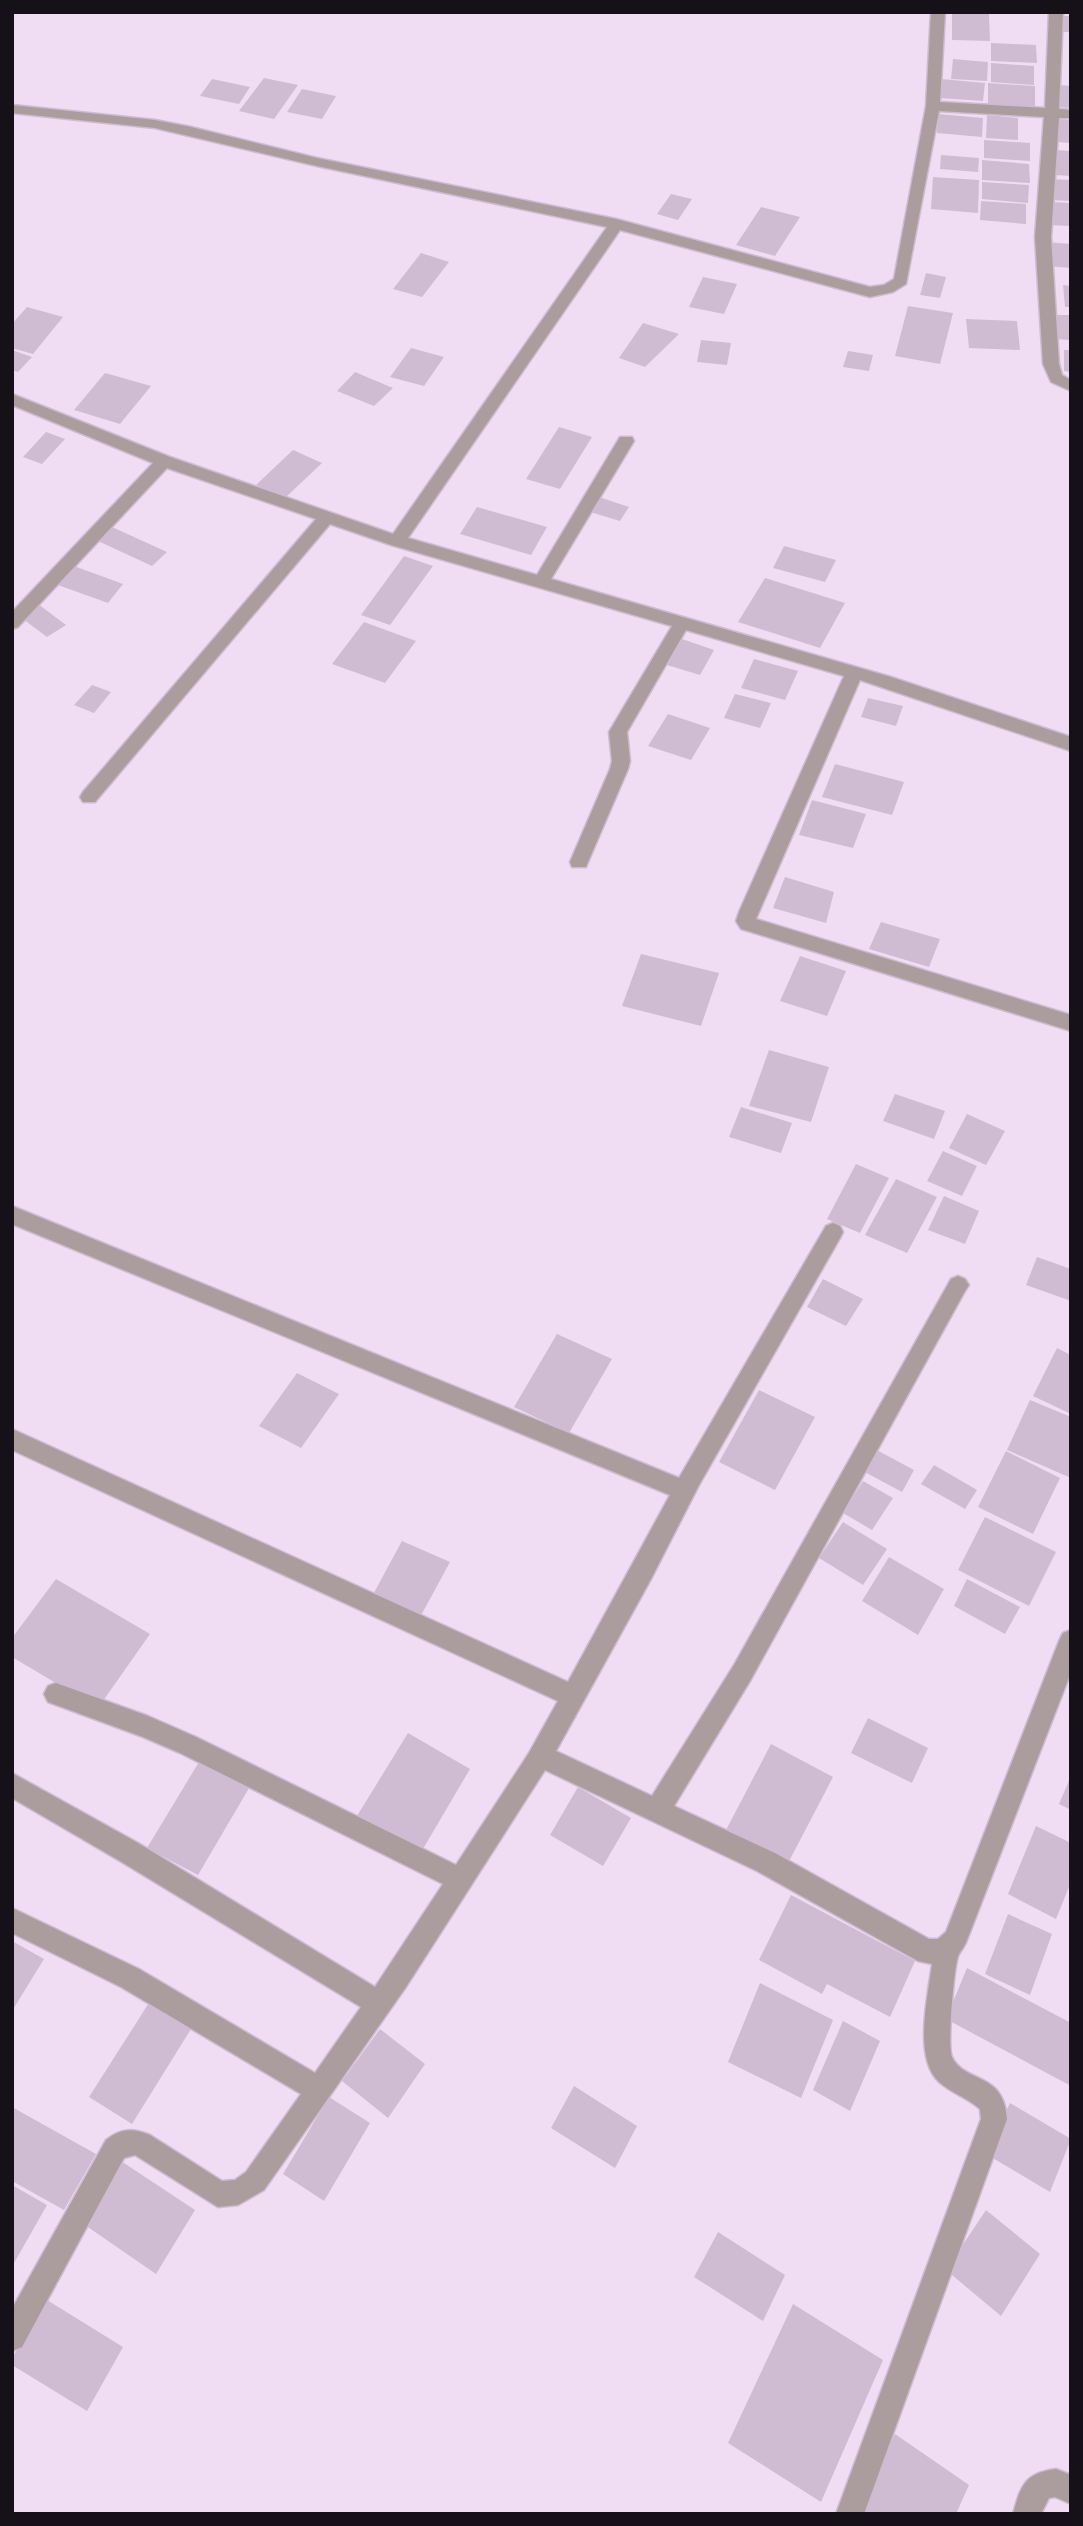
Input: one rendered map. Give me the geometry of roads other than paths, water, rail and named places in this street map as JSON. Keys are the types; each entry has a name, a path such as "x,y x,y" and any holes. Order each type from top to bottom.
{"street":[{"path":"12,109 167,126 317,162 616,224 853,290 870,292 888,289 901,281 933,106 938,12"},
{"path":"1056,12 1052,112 1042,237 1054,377 1060,383 1071,386"},
{"path":"933,106 1071,114"},
{"path":"397,541 616,224"},
{"path":"12,399 164,461 397,541 853,673 1071,744"},
{"path":"541,582 626,441"},
{"path":"12,623 164,461"},
{"path":"89,797 327,517"},
{"path":"579,862 619,769 621,761 618,732 682,623"},
{"path":"853,673 748,912 748,924 1071,1024"},
{"path":"12,1214 685,1491"},
{"path":"12,2337 115,2149 123,2142 141,2144 218,2194 233,2195 244,2191 254,2181 379,2004 540,1756 685,1491 833,1231"},
{"path":"657,1811 742,1673 958,1285"},
{"path":"12,1439 573,1696"},
{"path":"850,2514 994,2119 995,2109 991,2100 947,2071 936,2050 947,1950 955,1940 1071,1641"},
{"path":"56,1694 148,1727 188,1745 461,1880"},
{"path":"540,1756 766,1862 927,1952 947,1950"},
{"path":"12,1785 129,1852 379,2004"},
{"path":"12,1920 130,1978 319,2090"},
{"path":"1027,2514 1032,2497 1041,2485 1056,2483 1071,2490"}]}
